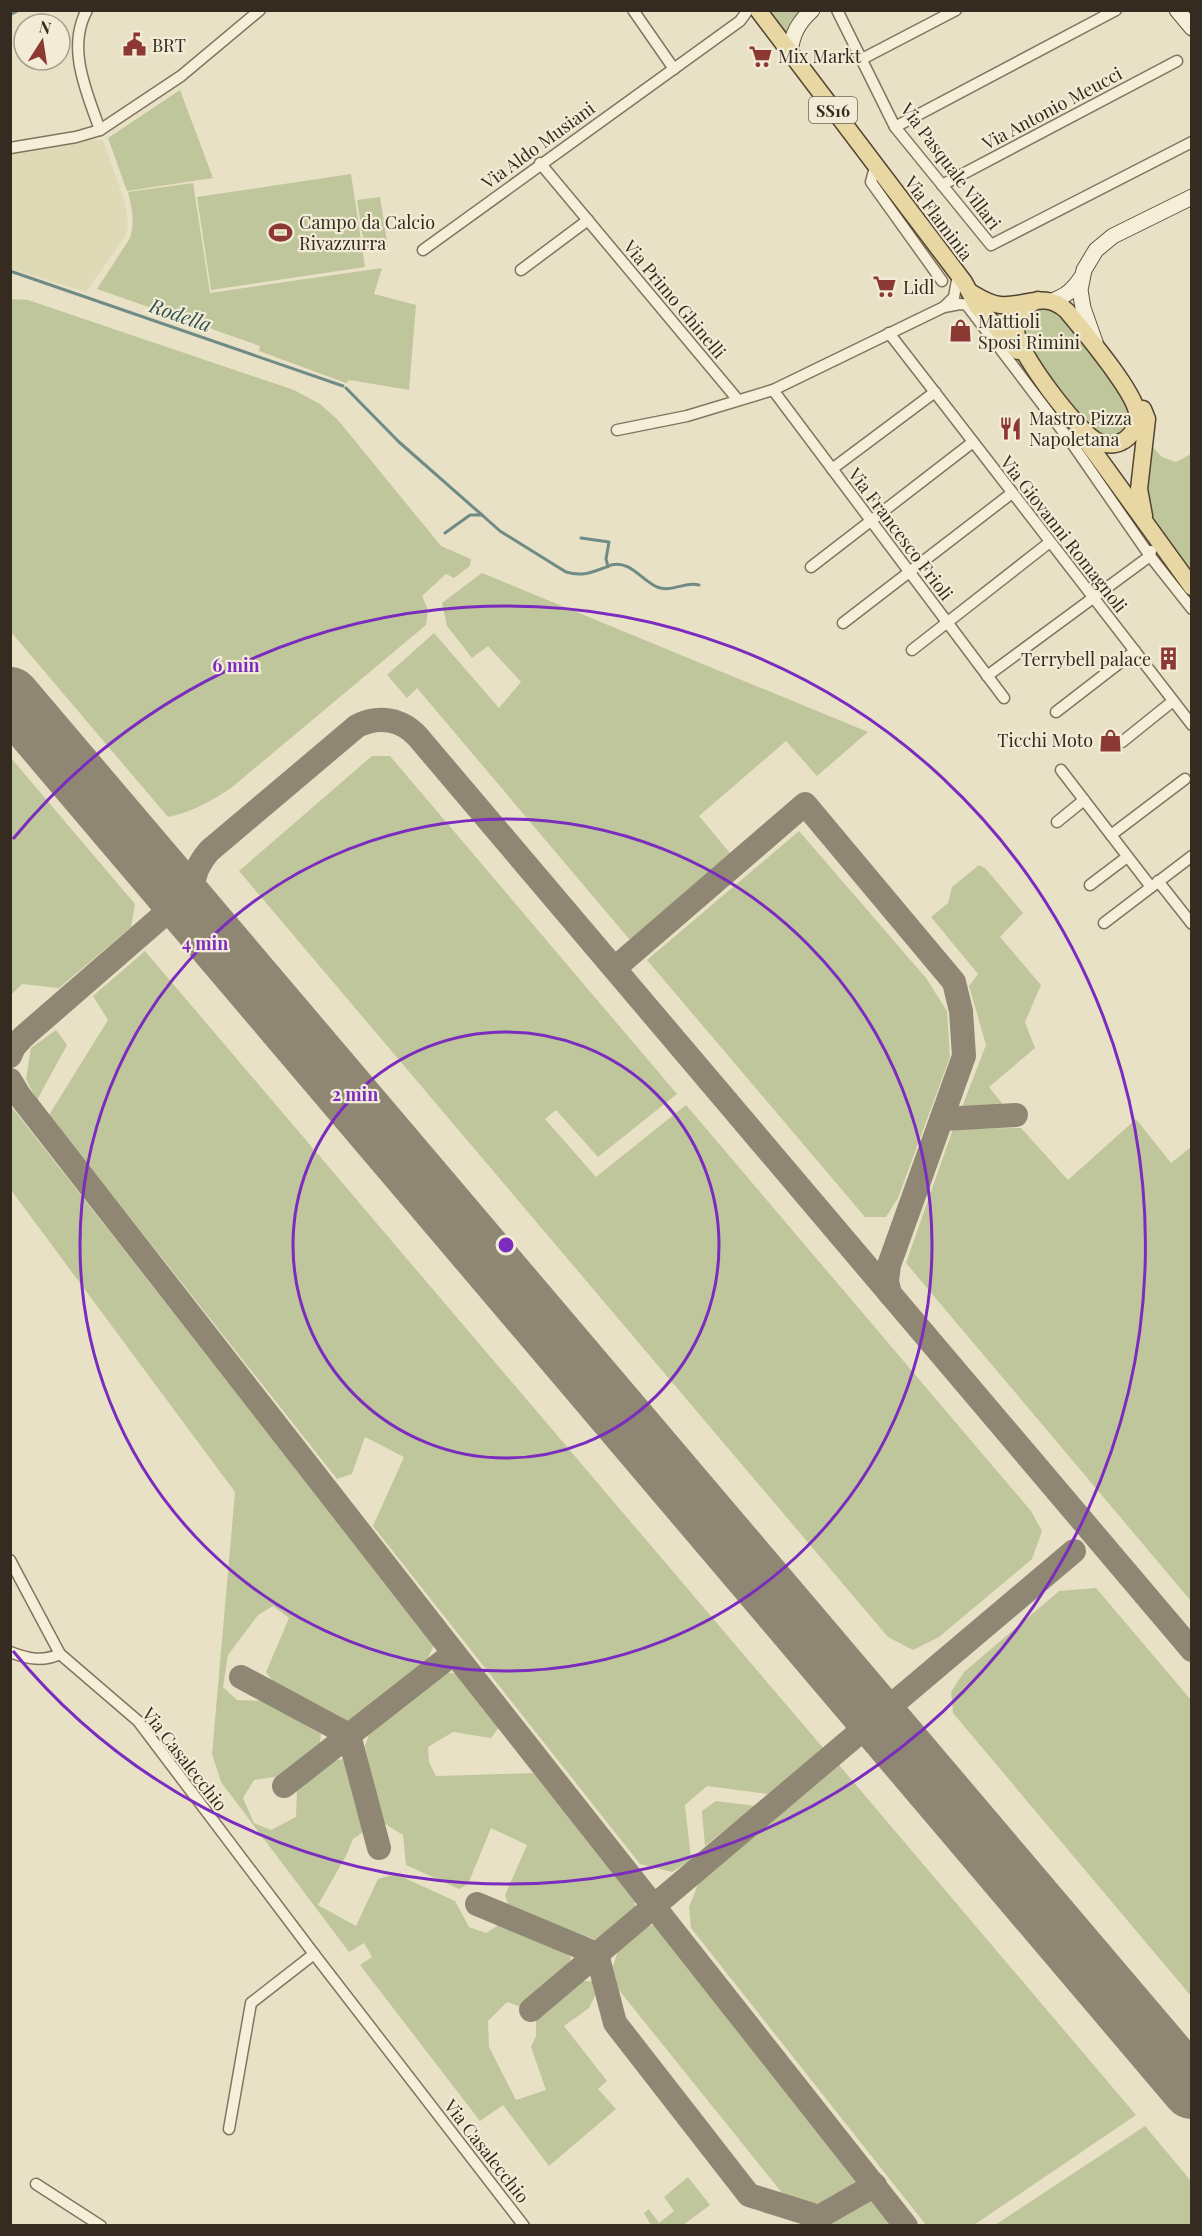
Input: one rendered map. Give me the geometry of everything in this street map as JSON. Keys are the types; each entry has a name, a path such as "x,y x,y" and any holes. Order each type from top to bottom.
{"main road":[{"name":"Via Flaminia","path":"758,10 875,167 950,278 971,304 1016,349 1024,354"},
{"path":"790,53 791,41 797,25 812,10"},
{"path":"1177,10 1191,28"},
{"path":"1098,350 1083,308 1080,290 1088,262 1101,244 1191,196"},
{"path":"1045,300 1065,297 1083,275"},
{"name":"Via Flaminia","path":"971,304 1000,305 1045,300 1068,311 1121,382 1137,412 1137,424 1131,435 1121,443 1109,445 1097,442 1080,429 1024,354 1016,334 1016,322 1022,311 1045,300"},
{"name":"Via Flaminia","path":"1121,382 1138,400 1147,419 1139,489 1150,531"},
{"name":"Via Flaminia","path":"1080,429 1082,435 1191,587"}],"street":[{"path":"87,10 78,37 79,59 84,86 100,130"},
{"path":"10,148 76,137 100,130 181,76 260,10"},
{"path":"633,10 674,69"},
{"name":"Via Aldo Musiani","path":"423,250 540,163 740,21 748,10"},
{"name":"Via Pasquale Villari","path":"837,10 896,126 991,245 1191,142"},
{"path":"862,59 956,10"},
{"path":"896,126 1116,10"},
{"path":"740,21 758,21 772,28"},
{"name":"Via Antonio Meucci","path":"942,185 1177,61"},
{"name":"Via Primo Ghinelli","path":"540,163 738,400"},
{"path":"520,270 588,220"},
{"path":"944,307 954,297 950,278"},
{"path":"618,430 687,416 773,390 944,307 971,304"},
{"name":"Via Flaminia","path":"971,304 1023,381 1071,442 1150,556 1191,609"},
{"name":"Via Giovanni Romagnoli","path":"889,333 1191,725"},
{"name":"Via Francesco Frioli","path":"773,390 1004,698"},
{"path":"832,469 934,392"},
{"path":"812,567 973,442"},
{"path":"843,622 1012,493"},
{"path":"987,676 1150,556 1150,531"},
{"path":"912,650 1050,542"},
{"path":"1056,712 1134,651"},
{"path":"1122,742 1173,701"},
{"path":"1061,770 1127,857 1191,924"},
{"path":"1111,835 1185,779"},
{"path":"1057,822 1084,800"},
{"path":"1104,923 1191,856"},
{"path":"1090,885 1127,857"},
{"name":"Via Casalecchio","path":"10,1560 60,1654 138,1721 524,2226"},
{"path":"10,1652 37,1660 60,1654"},
{"path":"229,2129 251,2003 314,1954"},
{"path":"36,2184 101,2226"}],"shaded area":[{"path":"87,139 103,140 122,194 128,228 124,238 86,292 11,269 11,152"}],"green space":[{"path":"770,11 801,11 791,21 786,32"},
{"path":"180,90 213,178 127,191 108,138"},
{"name":"Campo da Calcio Rivazzurra","path":"351,174 365,267 211,290 197,197"},
{"path":"193,183 210,293 382,268 374,294 416,305 409,390 349,380 346,383 259,351 260,346 97,289 132,232 132,210 128,192"},
{"path":"380,197 388,248 365,251 357,200"},
{"path":"10,299 28,300 294,390 320,404 338,420 441,546 471,559 470,566 454,578 446,574 422,596 428,610 426,625 231,788 185,812 168,817 11,632"},
{"path":"1039,306 1060,312 1128,402 1131,424 1115,439 1090,431 1023,340 1021,324"},
{"path":"1150,444 1162,457 1176,462 1191,454 1191,571 1148,510 1145,498"},
{"path":"482,573 868,732 817,776 786,741 699,816 730,853 630,940 417,688 407,698 387,675 434,633 499,708 521,682 488,646 472,658 447,626 442,603"},
{"path":"372,756 390,756 677,1094 598,1157 556,1110 545,1119 596,1177 686,1105 1031,1511 1042,1531 1032,1559 939,1637 913,1650 888,1637 239,871"},
{"path":"11,758 135,904 131,927 59,988 22,984 11,995"},
{"path":"799,831 926,978 947,1011 950,1057 898,1198 886,1217 865,1217 647,960"},
{"path":"979,865 986,869 1023,913 1000,937 1041,985 1025,1022 1035,1048 989,1087 1004,1106 962,1107 986,1045 969,986 978,974 931,917 948,903 952,887"},
{"path":"145,951 824,1749 768,1794 707,1786 685,1805 691,1860 672,1872 640,1864 373,1526 404,1457 365,1437 352,1474 337,1479 49,1115 108,1020 93,996"},
{"path":"56,1030 67,1045 37,1100 26,1079 31,1048"},
{"path":"11,1106 434,1645 428,1658 358,1720 342,1722 275,1684 266,1672 289,1618 273,1606 258,1615 228,1655 223,1687 237,1700 265,1701 321,1734 319,1749 281,1776 254,1780 243,1798 254,1823 271,1830 296,1817 297,1789 330,1761 343,1759 353,1767 366,1830 353,1839 318,1905 356,1926 378,1879 396,1874 455,1901 469,1927 486,1933 503,1922 563,1949 571,1958 566,1971 521,2007 507,2002 488,2021 489,2047 516,2100 546,2090 531,2047 536,2036 536,2018 581,1981 592,1981 597,1992 589,2008 564,2026 607,2081 598,2089 616,2109 549,2166 503,2105 480,2121 360,1965 372,1957 364,1943 349,1952 221,1782 212,1754 235,1492 11,1190"},
{"path":"1136,1119 1171,1163 1191,1147 1191,1601 906,1263 953,1129 1021,1128 1068,1180"},
{"path":"1096,1588 1191,1700 1191,1996 953,1713 951,1692 964,1672 1059,1591"},
{"path":"443,1672 459,1674 500,1726 491,1738 453,1732 428,1747 429,1762 436,1776 533,1773 635,1897 635,1909 596,1940 509,1907 505,1895 527,1845 491,1828 468,1884 459,1889 406,1865 403,1835 382,1822 365,1746 370,1732"},
{"path":"839,1765 1136,2115 974,2225 926,2225 691,1928 689,1907 698,1884"},
{"path":"716,1801 755,1806 705,1846 702,1811"},
{"path":"657,1925 857,2178 855,2186 826,2205 787,2199 618,1989 613,1966 619,1948 644,1926"},
{"path":"1145,2126 1191,2181 1191,2225 995,2225"},
{"path":"688,2177 710,2205 683,2225 651,2225 644,2213 649,2209 659,2223 674,2211 664,2197"},
{"path":"869,2199 878,2205 895,2225 823,2225"}],"waterway":[{"path":"10,15 19,10"},
{"name":"Rodella","path":"10,271 343,386"},
{"name":"Rodella","path":"346,388 399,442 482,515"},
{"name":"Rodella","path":"445,533 470,515 482,515 500,531 566,572 583,574 609,566"},
{"name":"Rodella","path":"581,538 609,542 606,559 608,566"},
{"name":"Rodella","path":"611,565 624,565 657,587 699,585"}],"taxiway":[{"path":"206,928 197,908 193,889 197,870 209,851 357,726 382,720 397,723 412,731 1192,1650"},
{"path":"623,961 805,804 954,982 961,1011 964,1056 889,1265 887,1281 890,1294"},
{"path":"10,1056 23,1037 167,912 183,909 201,922"},
{"path":"10,1080 19,1095 454,1653 906,2226"},
{"path":"942,1119 1016,1115"},
{"path":"531,2010 1074,1551"},
{"path":"284,1786 454,1653"},
{"path":"241,1677 349,1735 379,1848"},
{"path":"477,1904 597,1954 615,2023 749,2195 819,2217 875,2185"}],"runway":[{"path":"10,697 1192,2089"}],"place":[{"name":"BRT","path":"134,45"},
{"name":"Mix Markt","path":"760,56"},
{"name":"Campo da Calcio Rivazzurra","path":"281,232"},
{"name":"Lidl","path":"885,287"},
{"name":"Mattioli Sposi Rimini","path":"960,331"},
{"name":"Mastro Pizza Napoletana","path":"1011,428"},
{"name":"Terrybell palace","path":"1169,659"},
{"name":"Ticchi Moto","path":"1111,740"}]}
